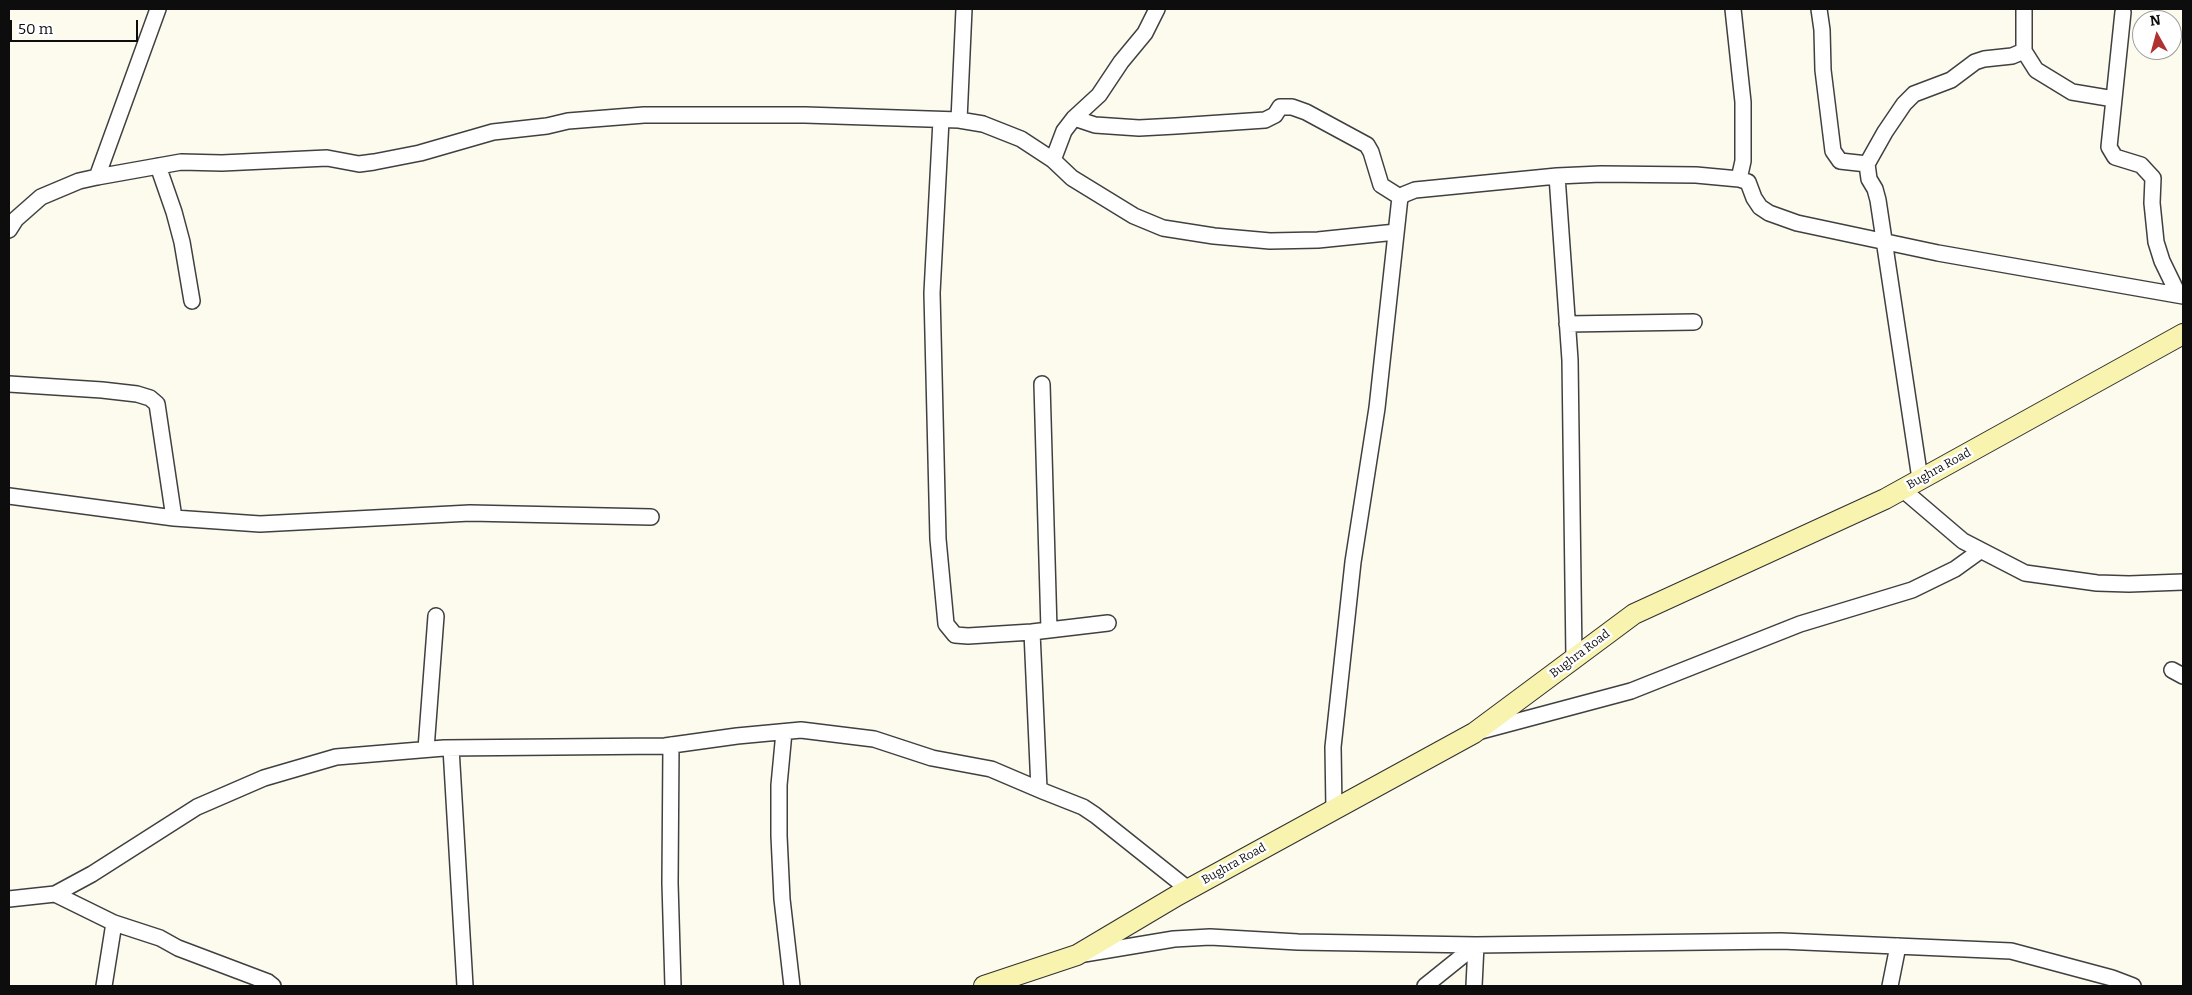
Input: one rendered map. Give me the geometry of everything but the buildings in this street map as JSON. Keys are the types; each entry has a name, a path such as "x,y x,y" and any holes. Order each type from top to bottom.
{"street":[{"path":"97,177 158,9"},
{"path":"959,120 964,9"},
{"path":"1053,160 1064,131 1074,118 1099,95 1121,62 1145,33 1157,9"},
{"path":"1733,9 1742,102 1743,161 1739,179"},
{"path":"1819,9 1822,30 1823,70 1833,150 1840,161 1867,164"},
{"path":"2024,9 2024,52 2036,70 2067,90 2078,94 2114,99"},
{"path":"2123,12 2109,147 2115,157 2142,165 2153,178 2152,202 2156,242 2162,261 2181,295"},
{"path":"1920,479 1884,241 1875,188 1869,179 1867,164 1885,132 1904,104 1914,94 1952,80 1975,62 1984,59 2012,56 2024,52"},
{"path":"1074,118 1095,125 1139,128 1265,120 1275,115 1280,107 1292,107 1306,112 1367,145 1381,185 1400,197"},
{"path":"9,230 16,219 41,197 79,181 181,162 222,164 327,158 359,164 420,154 493,132 547,126 568,121 622,116 805,115 959,120 983,124 1022,138 1053,160 1072,178 1134,216 1163,228 1214,236 1270,240 1318,240 1396,232"},
{"path":"942,120 932,293 938,539 946,624 955,635 968,636 1032,632 1108,623"},
{"path":"158,166 178,227 192,301"},
{"path":"1400,197 1415,190 1557,176 1601,174 1696,175 1739,179 1748,182 1754,198 1769,213 1797,223 1938,253 2181,295"},
{"path":"1557,176 1567,324 1573,496 1574,658"},
{"path":"1334,810 1333,747 1353,562 1377,408 1400,197"},
{"path":"1567,324 1694,322"},
{"name":"Bughra Road","path":"984,986 1077,955 1188,889 1474,733 1634,614 1902,489 2183,334"},
{"path":"9,384 102,390 137,394 150,398 157,404 174,518"},
{"path":"1042,384 1050,630"},
{"path":"1902,489 1964,541 1980,551 2026,573 2097,583 2183,582"},
{"path":"9,496 174,518 260,524 470,513 651,516"},
{"path":"1474,733 1631,691 1800,624 1912,590 1955,569 1980,551"},
{"path":"426,749 436,616"},
{"path":"1032,632 1039,789"},
{"path":"9,898 55,894 92,874 197,807 264,778 336,757 451,748 671,745 801,730 874,740 932,758 991,770 1083,807 1188,889"},
{"path":"784,732 779,785 779,836 782,899 792,986"},
{"path":"671,745 670,883 673,986"},
{"path":"451,748 465,986"},
{"path":"55,894 114,922 160,938 178,948 270,985"},
{"path":"104,986 114,922"},
{"path":"1077,955 1174,939 1210,937 1298,942 1476,945 1781,940 2011,951 2112,978 2133,986"},
{"path":"1425,986 1476,945"},
{"path":"1474,986 1476,945"},
{"path":"1890,986 1898,946"}]}
